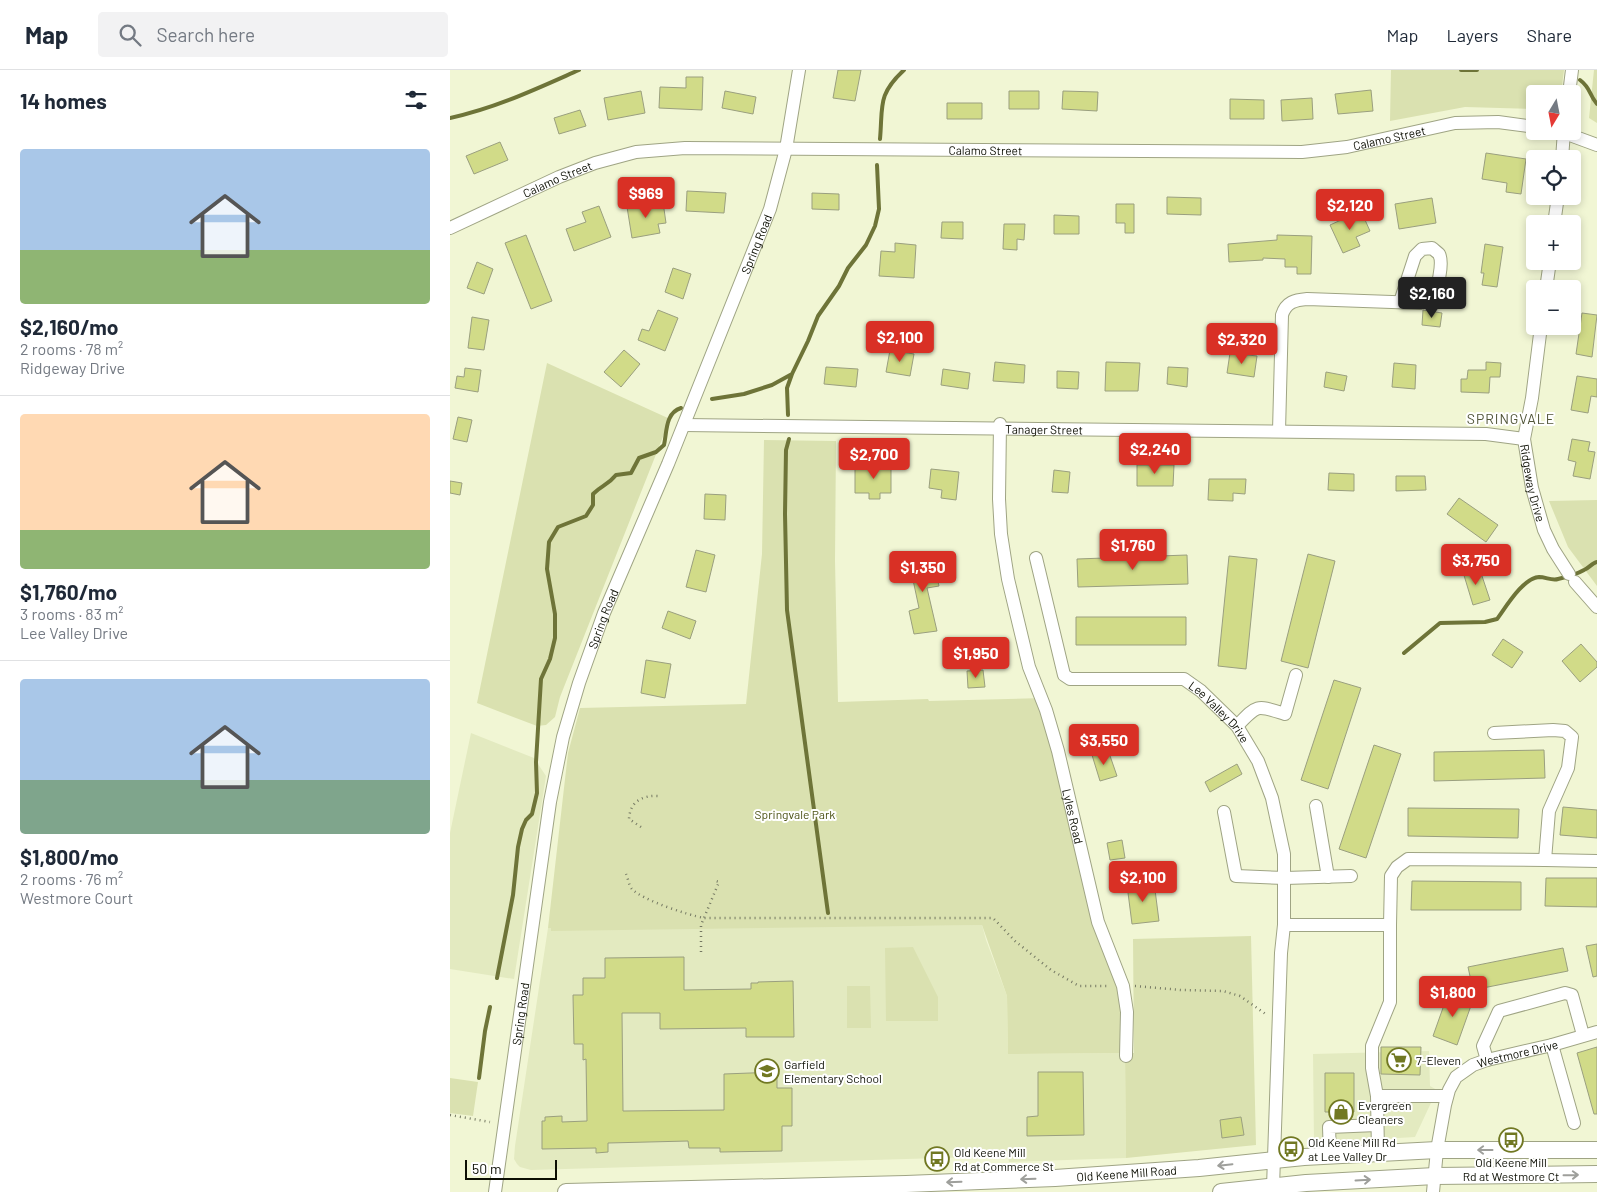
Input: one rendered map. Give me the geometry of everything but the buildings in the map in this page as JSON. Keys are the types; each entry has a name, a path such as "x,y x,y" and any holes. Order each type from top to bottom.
{"main road":[{"name":"Old Keene Mill Road","path":"566,1192 906,1188 1100,1176 1274,1160 1378,1153 1437,1150 1597,1150"},
{"path":"1221,1192 1273,1187 1434,1184 1597,1174"}],"street":[{"name":"Spring Road","path":"495,1192 550,802 563,737 579,683 604,613 684,424 770,209 786,149 798,70"},
{"path":"1570,85 1572,70"},
{"name":"Calamo Street","path":"450,228 559,177 618,156 636,152 685,148 1302,152 1347,147 1455,123 1498,122 1526,126"},
{"path":"1581,139 1597,145"},
{"path":"1279,431 1282,316 1288,304 1295,300 1307,299 1420,303 1433,299 1438,287 1440,259 1439,254 1432,248 1422,249 1415,256 1400,302"},
{"name":"Ridgeway Drive","path":"1541,335 1524,440 1532,488 1542,522 1553,549 1572,578 1597,607"},
{"name":"Tanager Street","path":"684,424 1486,434 1524,440"},
{"name":"Lyles Road","path":"999,427 1001,534 1008,579 1029,667 1046,710 1058,751 1098,922 1123,986 1127,1012 1126,1056"},
{"name":"Lee Valley Drive","path":"1036,558 1064,675 1070,679 1184,679 1201,691 1237,726 1258,761 1272,798 1284,854 1285,878 1273,1187"},
{"path":"1237,726 1254,709 1262,707 1285,714 1296,675"},
{"path":"1494,733 1553,730 1565,731 1572,737 1568,768 1549,811 1544,860"},
{"path":"1316,806 1328,876"},
{"path":"1224,812 1236,876 1285,878 1351,876"},
{"path":"1378,1153 1377,1096 1372,1068 1372,1046 1390,1002 1391,876 1397,867 1408,858 1597,861"},
{"path":"1284,925 1390,925"},
{"path":"1487,1060 1483,1046 1499,1011 1565,993 1572,995 1583,1035"},
{"name":"Westmore Drive","path":"1434,1184 1437,1150 1447,1096 1456,1077 1472,1065 1487,1060 1597,1032"},
{"path":"1552,1044 1574,1123"},
{"path":"1377,1096 1447,1096"},
{"path":"1330,1156 1329,1127 1377,1125"}],"path":[{"path":"641,827 630,819 633,804 644,797 659,796"},
{"path":"626,874 631,888 650,900 704,918 993,918 1014,941 1050,970 1079,986 1144,986 1182,990 1223,990 1240,996 1279,1024"},
{"path":"701,952 701,925 719,882 713,880"},
{"path":"450,1115 490,1122"}],"shaded area":[{"path":"471,733 534,758 546,776 514,979 450,969 450,833"},
{"name":"Garfield Elementary School","path":"982,925 1007,996 1008,1054 1125,1053 1126,1158 1009,1162 1008,1156 531,1170 520,1167 514,1159 548,928"},
{"path":"1429,1051 1430,1086 1437,1090 1415,1137 1314,1143 1313,1054"}],"green space":[{"path":"1391,70 1564,70 1562,85 1526,85 1526,109 1465,107 1390,121"},
{"path":"1594,70 1597,70 1597,123 1589,118"},
{"path":"547,363 670,419 560,697 555,717 546,725 537,726 477,703"},
{"name":"Springvale Park","path":"764,440 836,441 835,561 838,702 1044,698 1101,938 1125,978 1125,1053 1008,1054 1007,996 982,925 551,931 551,928 548,928 568,753 580,708 746,704 762,554"},
{"path":"1597,500 1597,586 1568,547 1549,501"},
{"path":"1251,936 1256,1145 1126,1158 1125,1053 1134,1053 1133,939"},
{"path":"913,947 938,997 938,1021 886,1021 885,948"},
{"path":"847,986 870,986 871,1028 847,1028"},
{"path":"450,1078 478,1082 473,1116 450,1113"}],"waterway":[{"path":"450,118 500,103 579,70"},
{"path":"880,139 885,94 904,70"},
{"path":"1461,70 1477,70"},
{"path":"1580,80 1597,104"},
{"path":"788,415 787,388 818,316 839,286 848,268 866,245 875,226 879,209 877,165"},
{"path":"712,399 744,394 772,385 792,374"},
{"path":"497,978 513,895 518,847 522,829 526,820 532,814 537,793 536,762 541,679 550,659 555,638 555,614 547,569 549,542 558,527 586,516 593,505 593,494 596,491 616,475 631,473 639,458 656,452 664,445 669,418 676,410 681,408"},
{"path":"789,439 786,450 785,514 787,610 828,913"},
{"path":"1404,653 1440,623 1485,622 1497,619 1515,594 1527,582 1533,579 1539,577 1551,579 1565,577 1575,574 1597,562"},
{"path":"479,1078 490,1007"}],"place":[{"name":"7-Eleven","path":"1399,1060"},
{"name":"Garfield Elementary School","path":"767,1071"},
{"name":"Evergreen Cleaners","path":"1341,1112"},
{"name":"Old Keene Mill Rd at Westmore Ct","path":"1511,1140"},
{"name":"Old Keene Mill Rd at Lee Valley Dr","path":"1291,1149"},
{"name":"Old Keene Mill Rd at Commerce St","path":"937,1159"}],"district":[{"name":"SPRINGVALE","path":"1511,418"}]}
